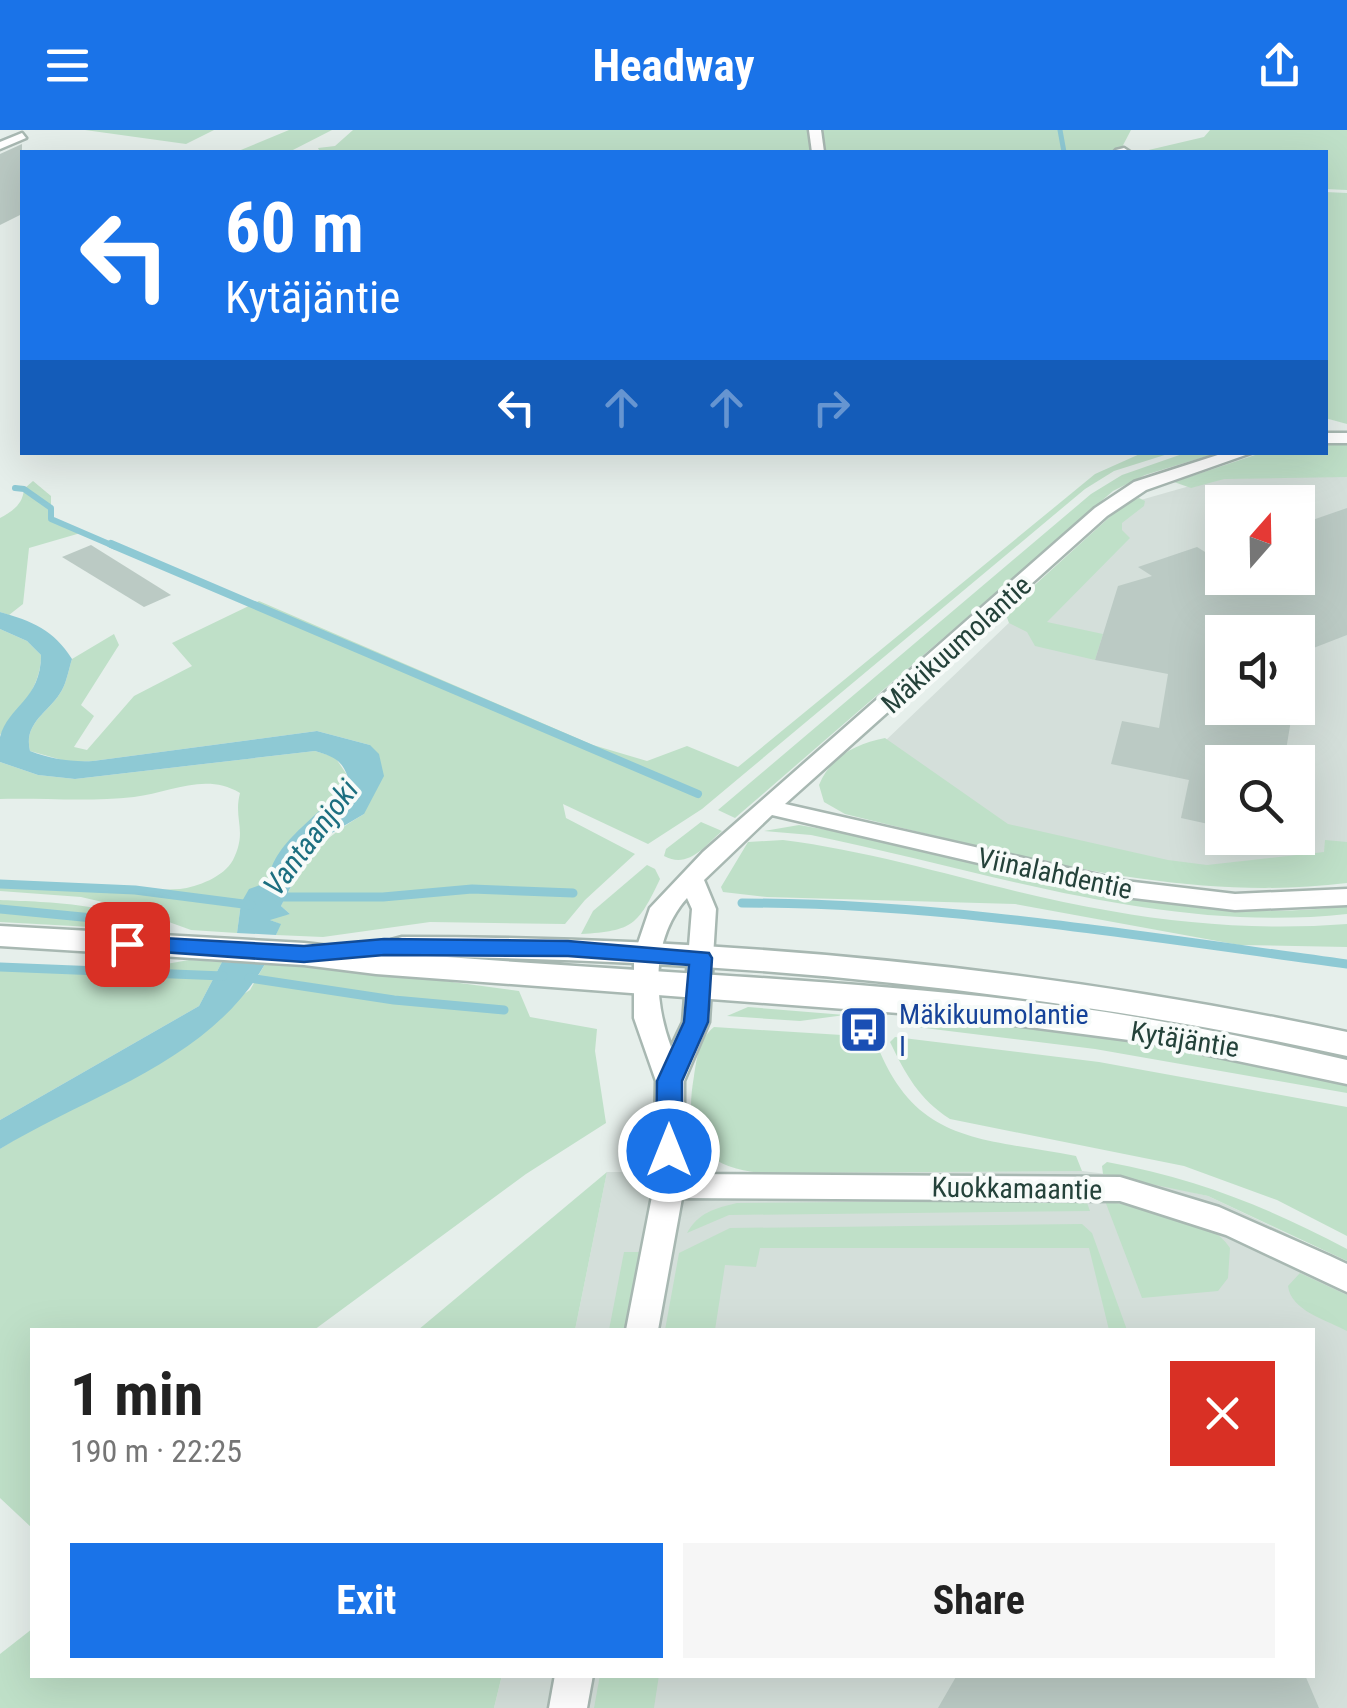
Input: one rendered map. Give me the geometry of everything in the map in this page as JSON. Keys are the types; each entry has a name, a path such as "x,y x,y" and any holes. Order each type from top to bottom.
{"street":[{"path":"0,146 22,136"},
{"name":"Mäkikuumolantie","path":"646,968 658,914 711,857 1101,512 1140,486 1237,455"},
{"name":"Viinalahdentie","path":"767,807 994,861 1182,898 1282,902 1347,897"},
{"path":"670,1081 696,1022 704,908 692,880"},
{"name":"Kytäjäntie","path":"0,936 304,954 456,969 646,968 1042,988 1246,1022 1347,1044"},
{"path":"642,1328 669,1186 670,1081 647,1018 646,968"},
{"name":"Kytäjäntie","path":"700,971 1038,1015 1250,1050 1347,1072"},
{"name":"Kuokkamaantie","path":"669,1186 1120,1190 1182,1204 1264,1235 1347,1278"},
{"path":"568,1708 573,1678"}],"shaded area":[{"path":"1347,471 1347,881 1275,881 998,831 884,742 1137,501 1225,476"},
{"path":"1082,1171 1123,1176 1208,1196 1347,1262 1347,1708 494,1708 501,1678 1315,1678 1315,1328 575,1328 607,1172"}],"green space":[{"path":"85,130 214,130 186,144"},
{"path":"289,130 332,130 293,150 241,150"},
{"path":"353,130 1131,130 1121,149 1115,150 318,148 335,146"},
{"path":"1210,130 1347,130 1347,190 1328,189 1328,150 1149,150 1204,137"},
{"path":"1328,192 1347,193 1347,424 1328,419"},
{"path":"1347,442 1347,477 1224,479 1191,488 1174,482 1255,455 1328,455 1328,443"},
{"path":"1138,455 1165,455 1114,471 1085,489 702,809 648,844 563,804 566,818 635,854 565,924 430,922 323,937 276,935 280,924 270,920 271,916 290,914 281,906 306,863 335,833 364,814 370,745 317,731 93,761 69,762 30,751 30,732 62,690 72,659 114,634 119,645 81,705 94,716 74,747 87,750 134,696 192,666 172,643 259,601 593,745 647,761 687,746 738,767 1095,474"},
{"path":"1179,455 1210,455 1145,475 1113,491 735,818 718,810 1091,494 1122,475"},
{"path":"33,481 51,496 51,520 84,532 29,548 23,604 9,615 0,612 0,518 16,506"},
{"path":"1139,498 1145,501 1144,506 1122,523 1122,530 1130,538 1047,622 1103,634 1095,660 1035,646 1027,632 1009,623 1005,612 1124,504"},
{"path":"0,629 27,641 41,655 33,688 0,735"},
{"path":"885,738 1008,824 1168,860 1207,865 1315,855 1324,852 1325,840 1347,842 1347,883 1284,888 1157,881 1031,859 845,814 824,802 819,785 830,766 864,744"},
{"path":"315,751 335,757 349,778 268,882 241,903 237,933 191,930 133,909 81,897 0,891 0,882 135,890 180,889 202,883 217,876 233,860 240,833 240,793 201,784 117,798 0,799 0,762 38,775 75,779"},
{"path":"701,822 722,831 688,858 664,856 666,849"},
{"path":"799,825 1139,899 1277,911 1347,906 1347,914 1279,918 1144,907 1077,896 811,835 764,831"},
{"path":"783,840 866,854 1029,894 1140,916 1258,926 1347,924 1347,947 1239,945 1015,904 767,897 723,892 721,887 748,842"},
{"path":"647,865 655,869 660,879 639,916 612,931 581,934 593,911"},
{"path":"0,900 98,909 134,921 146,930 0,922"},
{"path":"189,960 222,962 199,1006 0,1120 0,967 120,972"},
{"path":"265,964 355,969 519,991 530,1017 597,1029 595,1051 606,1123 526,1174 317,1328 30,1328 30,1526 0,1498 0,1149 250,990"},
{"path":"748,1007 845,1015 800,1021 727,1016"},
{"path":"948,1019 1049,1026 1149,1041 1347,1083 1347,1093 1095,1049 900,1025"},
{"path":"714,1027 874,1037 890,1072 908,1098 929,1117 952,1130 979,1138 1076,1156 1082,1171 761,1173 722,1163 700,1144 691,1114 698,1055"},
{"path":"895,1037 1099,1062 1347,1107 1347,1236 1277,1200 1184,1166 950,1119 914,1085 890,1042"},
{"path":"1107,1162 1171,1177 1259,1207 1347,1249 1347,1261 1208,1196 1103,1174 1102,1166"},
{"path":"607,1172 575,1328 420,1328"},
{"path":"1086,1200 1090,1211 729,1215 687,1233 708,1212 737,1203"},
{"path":"1105,1201 1174,1215 1207,1228 1230,1248 1228,1278 1218,1291 1142,1298"},
{"path":"1082,1224 1092,1233 1126,1328 1109,1328 1089,1248 760,1248 756,1267 725,1265 715,1328 665,1328 679,1253 730,1228"},
{"path":"624,1252 639,1252 626,1328 609,1328"},
{"path":"1300,1273 1347,1295 1347,1331 1311,1314 1296,1302 1288,1286"},
{"path":"30,1631 30,1678 501,1678 494,1708 0,1708 0,1654"},
{"path":"599,1678 659,1678 654,1708 594,1708"}],"water":[{"name":"Vantaanjoki","path":"0,612 41,628 72,659 62,690 30,732 30,751 61,759 93,761 317,731 370,745 379,754 384,776 364,814 325,837 303,863 281,906 290,914 270,920 281,924 276,935 237,933 241,903 249,889 268,882 280,852 348,778 340,763 315,751 75,779 38,775 0,762 4,726 36,682 41,655 27,641 0,629"},
{"path":"222,962 265,964 241,998 213,1026 146,1072 0,1149 0,1120 199,1006"}],"building":[{"path":"22,144 20,215 0,225 0,154"},
{"path":"1347,508 1347,635 1315,647 1315,615 1205,615 1205,725 1290,725 1287,745 1205,745 1205,823 1181,818 1189,780 1111,764 1122,721 1159,728 1168,674 1095,660 1118,586 1152,576 1138,567 1197,547 1205,552 1205,595 1315,595 1315,519"},
{"path":"91,545 171,595 144,607 62,557"},
{"path":"955,1678 1306,1678 1319,1708 938,1708"}],"waterway":[{"path":"1060,130 1064,150"},
{"path":"15,488 24,489 51,508 51,519 116,547"},
{"path":"111,544 698,794"},
{"path":"0,884 135,890 251,905"},
{"name":"Vantaanjoki","path":"277,897 383,897 472,889 573,893"},
{"path":"742,903 970,915 1347,964"},
{"path":"0,909 103,919"},
{"path":"0,967 223,976"},
{"path":"249,978 394,1000 504,1010"}],"place":[{"name":"Mäkikuumolantie I","path":"864,1030"}],"route":[{"path":"127,944 304,954 384,947 568,948 701,958 696,1022 670,1081 669,1151"}]}
